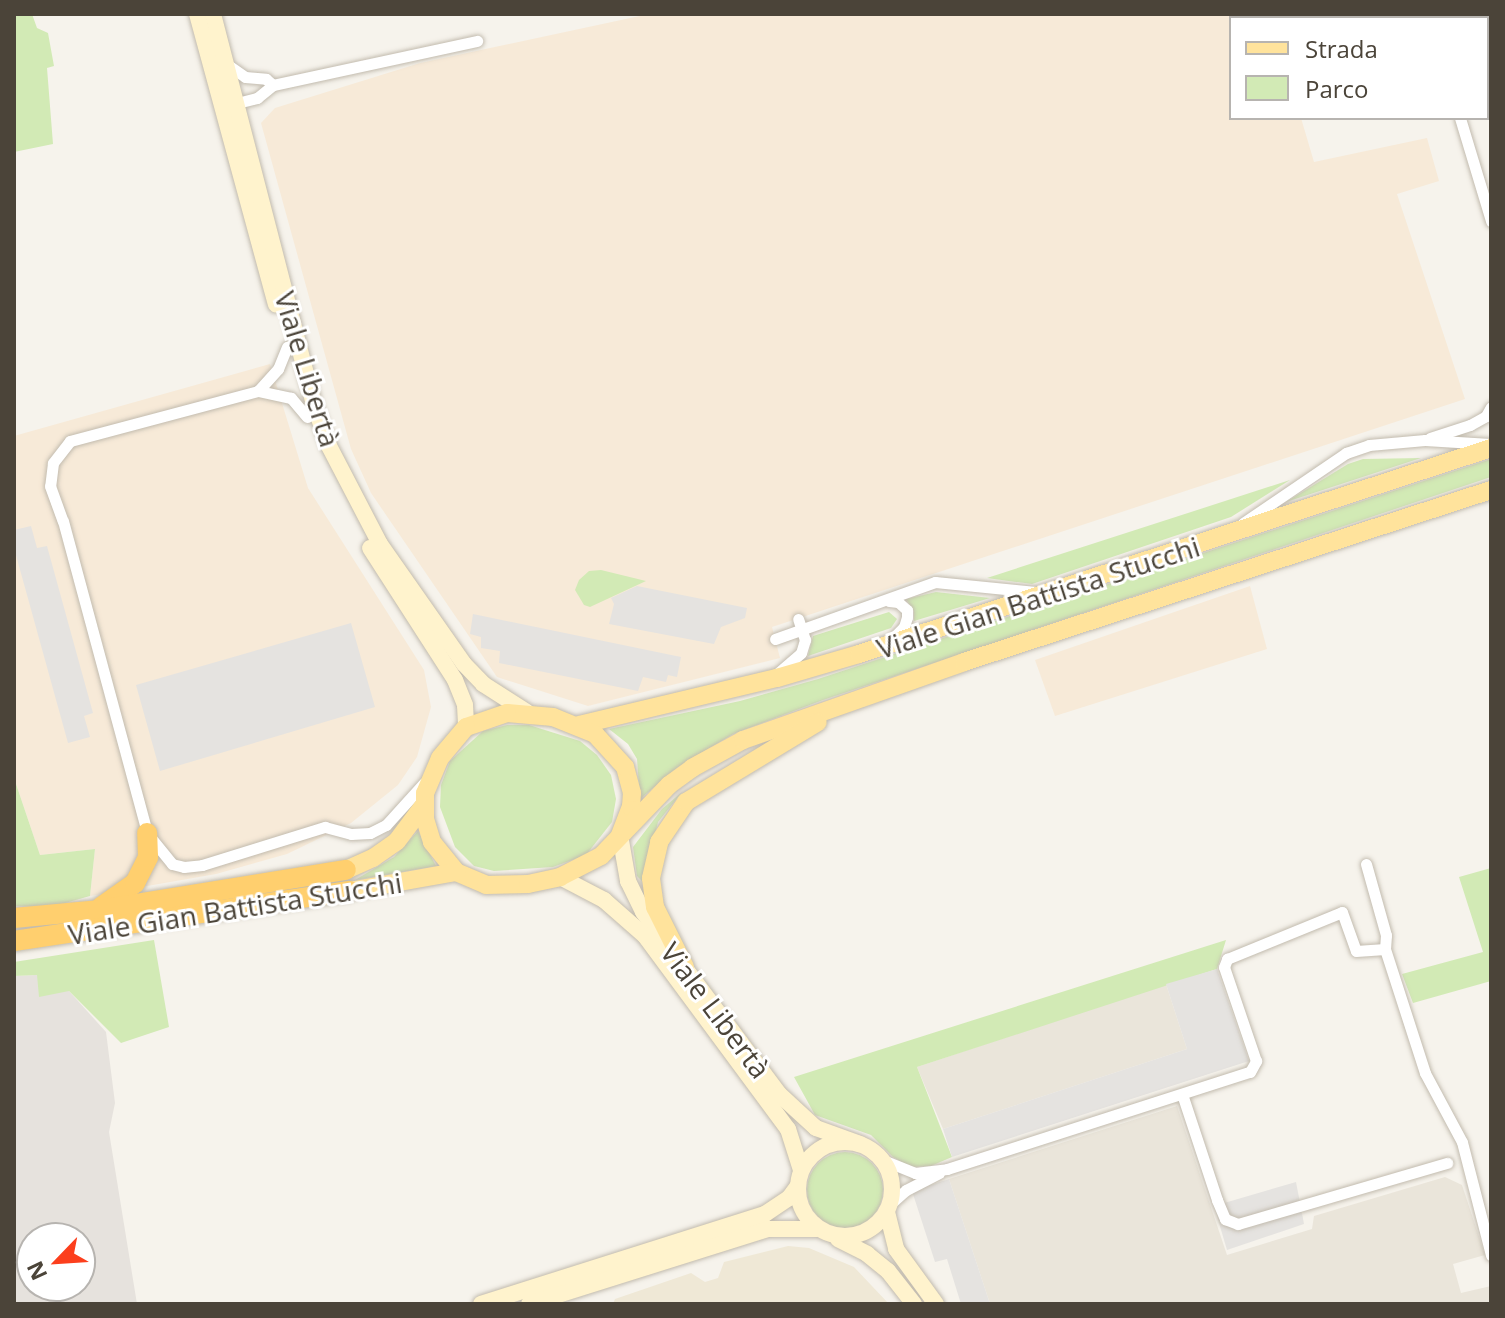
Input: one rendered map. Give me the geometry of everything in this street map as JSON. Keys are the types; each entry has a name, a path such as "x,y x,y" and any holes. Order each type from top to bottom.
{"highway":[{"path":"98,910 135,883 148,857 147,833"},
{"name":"Viale Gian Battista Stucchi","path":"14,918 98,910 346,870"},
{"name":"Viale Gian Battista Stucchi","path":"14,941 349,891"}],"main road":[{"name":"Viale Libertà","path":"197,14 307,417 357,526 455,680 465,705 466,727"},
{"name":"Viale Libertà","path":"213,14 314,405 339,467 380,544 464,664 483,684 527,712"},
{"name":"Viale Gian Battista Stucchi","path":"579,725 763,681 885,645 1219,538 1491,446"},
{"name":"Viale Gian Battista Stucchi","path":"424,805 432,842 456,872 486,885 528,884 560,877 590,864 669,785 715,753 862,697 1491,490"},
{"path":"685,967 660,921 652,891 654,855 671,820 686,802 730,773 862,697"},
{"name":"Viale Gian Battista Stucchi","path":"346,870 373,858 397,841 424,805 432,773 440,758 466,727 493,715 527,712 579,725 609,745 629,778 631,807 620,835"},
{"name":"Viale Libertà","path":"620,835 634,896 787,1103 816,1128 860,1144"},
{"name":"Viale Gian Battista Stucchi","path":"349,891 456,872"},
{"name":"Viale Libertà","path":"560,877 604,900 645,936 788,1129 799,1179"},
{"path":"481,1304 765,1214 783,1203 811,1155 824,1146 841,1142 860,1144 883,1160 892,1181 888,1208 896,1249 936,1304"},
{"path":"799,1179 802,1211 823,1232 877,1261 914,1304"},
{"path":"529,1304 768,1229 823,1232 846,1237 863,1234 876,1226 888,1208"}],"street":[{"path":"237,103 257,98 273,85 477,41"},
{"path":"226,62 238,74 266,79 273,85"},
{"path":"1461,120 1491,221"},
{"path":"258,391 278,369 287,347"},
{"path":"307,417 291,398 258,391 70,441 53,463 50,486 63,521 147,833 172,864 184,867 325,827 351,834 370,833 386,825 432,773"},
{"path":"1425,440 1478,421 1486,416 1491,407"},
{"path":"1219,538 1346,453 1369,445 1425,440 1491,446"},
{"path":"775,639 801,624 848,613 935,582 1049,593"},
{"path":"884,601 898,602 907,610 904,627 885,645"},
{"path":"829,609 848,613"},
{"path":"763,681 792,664 801,653 801,624"},
{"path":"1366,864 1386,935 1385,949 1425,1073 1462,1142 1491,1255"},
{"path":"888,1208 911,1187 947,1169 1250,1072 1256,1061 1224,967 1227,959 1342,912 1356,951 1365,953 1385,949"},
{"path":"1182,1094 1225,1219 1238,1224 1447,1163"},
{"path":"883,1160 915,1173 947,1169"}],"shaded area":[{"path":"649,14 1271,14 1229,16 1229,120 1302,120 1314,162 1427,138 1439,181 1397,194 1465,399 772,627 780,658 588,706 497,677 371,493 351,449 261,123 275,108 420,63"},
{"path":"270,364 308,488 424,670 431,707 417,757 398,785 351,823 287,854 216,874 90,896 95,849 40,855 14,778 14,436"},
{"path":"31,526 37,548 47,546 93,713 84,716 90,737 68,743 14,548 14,530"},
{"path":"637,586 747,608 745,618 721,627 714,644 609,624 614,604 611,598"},
{"path":"1250,586 1267,649 1055,716 1035,660"},
{"path":"473,614 681,657 677,677 668,675 666,682 643,677 638,691 499,663 500,651 481,648 481,637 470,634"},
{"path":"351,623 375,707 160,771 136,685"},
{"path":"1217,969 1249,1061 952,1157 943,1129 1187,1049 1166,984"},
{"path":"37,975 69,991 106,1032 115,1103 109,1132 137,1304 14,1304 14,976"},
{"path":"1166,984 1187,1049 943,1129 917,1067"},
{"path":"1177,1106 1227,1255 1312,1229 1314,1216 1445,1177 1462,1185 1485,1255 1453,1264 1461,1293 1491,1286 1491,1304 990,1304 949,1179"},
{"path":"949,1179 990,1304 961,1304 947,1259 935,1262 912,1191"},
{"path":"1296,1182 1304,1224 1227,1250 1214,1206"},
{"path":"788,1246 809,1248 854,1267 889,1304 613,1304 615,1299 691,1273 705,1282 718,1278 724,1262"}],"green space":[{"path":"14,14 32,14 37,28 48,33 54,66 47,68 53,144 14,152"},
{"path":"1421,458 1286,502 1348,464 1363,459"},
{"path":"1491,459 1491,477 823,700 733,734 678,767 640,799 637,759 628,744 609,729 740,701 818,679"},
{"path":"1290,480 1231,517 1032,584 987,578"},
{"path":"601,570 646,581 590,607 584,605 575,590 579,580 589,571"},
{"path":"936,592 990,598 914,621 914,611 906,599"},
{"path":"889,612 897,619 891,628 808,656 813,636"},
{"path":"507,725 529,725 580,741 597,755 611,775 616,799 612,822 586,855 553,867 494,871 474,866 455,847 440,807 441,785 450,761 483,731"},
{"path":"14,778 40,855 95,849 90,896 51,907 14,906"},
{"path":"682,792 658,822 643,882 637,876 633,847 662,809"},
{"path":"418,831 436,866 355,880 394,857"},
{"path":"1491,868 1491,981 1413,1003 1402,974 1483,952 1459,877"},
{"path":"154,940 169,1027 121,1043 69,991 39,997 37,975 14,976 14,962"},
{"path":"1226,940 1217,969 917,1067 952,1157 931,1166 910,1167 893,1157 871,1135 815,1115 794,1077"},
{"path":"845,1152 860,1155 872,1163 880,1175 883,1190 880,1205 872,1217 860,1225 845,1228 830,1225 818,1217 810,1205 807,1190 810,1175 818,1163 830,1155"}]}
